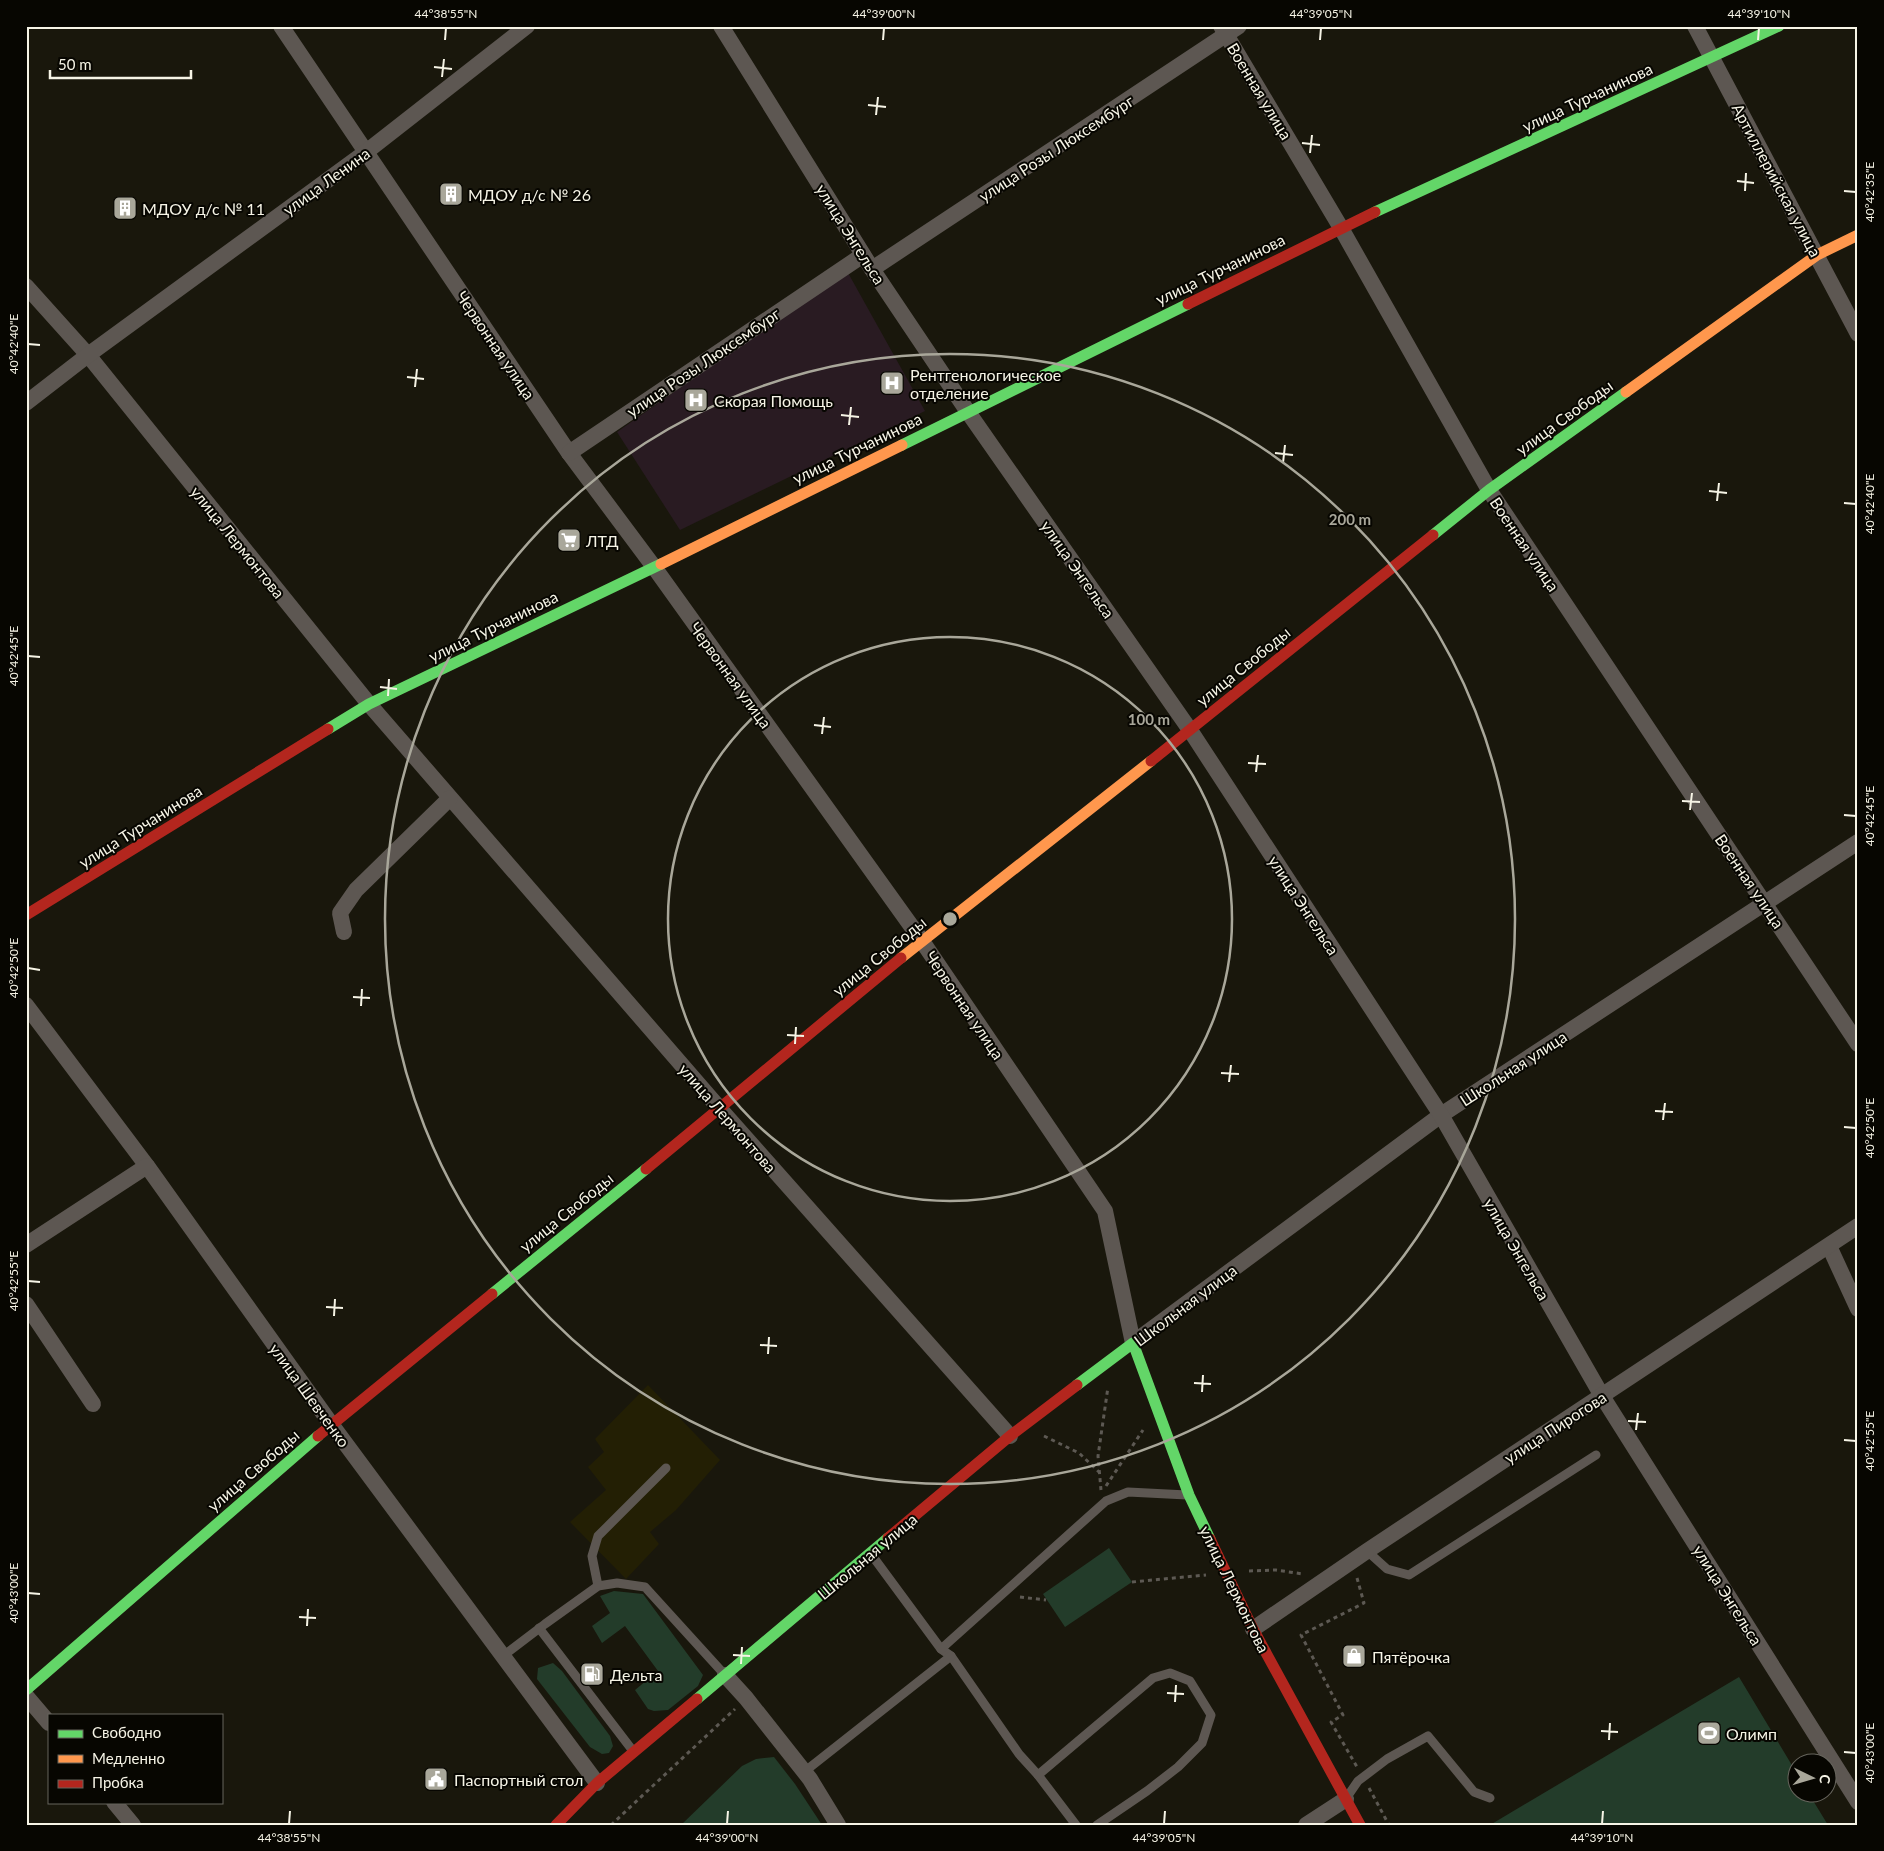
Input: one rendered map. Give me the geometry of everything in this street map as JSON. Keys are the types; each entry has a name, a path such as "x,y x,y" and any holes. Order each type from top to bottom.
{"street":[{"name":"Червонная улица","path":"281,26 568,453 654,567 922,942 1105,1211 1133,1343"},
{"name":"улица Ленина","path":"26,403 88,355 366,152 527,26"},
{"name":"улица Энгельса","path":"721,26 868,262 968,412 1190,730 1441,1116 1602,1396 1858,1802"},
{"name":"Артиллерийская улица","path":"1695,26 1858,334"},
{"name":"улица Турчанинова","path":"26,915 369,704 654,567 1341,228 1779,26"},
{"name":"улица Розы Люксембург","path":"568,453 1229,29"},
{"name":"Военная улица","path":"1229,29 1489,490 1858,1044"},
{"name":"улица Свободы","path":"26,1690 330,1424 720,1109 922,942 1489,490 1817,255 1858,235"},
{"name":"улица Лермонтова","path":"26,286 88,355 369,704 720,1109 1010,1436"},
{"path":"344,932 340,913 356,890 450,798"},
{"name":"Школьная улица","path":"556,1825 597,1783 1010,1436 1133,1343 1441,1116 1858,842"},
{"name":"улица Шевченко","path":"26,1005 147,1166 330,1424 597,1783"},
{"path":"26,1245 147,1166"},
{"name":"улица Пирогова","path":"1253,1629 1367,1551 1858,1226"},
{"path":"1829,1246 1858,1309"},
{"path":"26,1304 93,1404"},
{"name":"улица Лермонтова","path":"1133,1343 1189,1495 1253,1629 1360,1825"},
{"path":"725,1675 746,1698 804,1772 838,1825"},
{"path":"26,1696 48,1722"},
{"path":"1306,1825 1346,1799"},
{"path":"116,1804 133,1825"}],"lane":[{"path":"1367,1551 1387,1569 1409,1574 1596,1455"},
{"path":"598,1586 592,1556 598,1536 666,1468"},
{"path":"941,1649 1106,1501 1128,1492 1189,1495"},
{"path":"870,1554 941,1649 950,1656 1019,1754 1038,1774 1076,1825"},
{"path":"503,1656 598,1586 617,1582 645,1587 725,1675"},
{"path":"540,1628 634,1752"},
{"path":"804,1772 950,1656"},
{"path":"1038,1774 1153,1678 1170,1674 1190,1681 1211,1715 1202,1743 1178,1767 1147,1792 1097,1825"},
{"path":"1346,1799 1358,1780 1386,1759 1428,1736 1474,1792 1490,1798"}],"path":[{"path":"1110,1380 1098,1456 1101,1493 1146,1425"},
{"path":"1041,1435 1049,1437 1079,1453 1099,1472"},
{"path":"1002,1594 1046,1600"},
{"path":"1364,1603 1301,1636 1343,1715 1331,1722 1331,1724 1389,1825"},
{"path":"611,1825 746,1698"}],"shaded area":[{"path":"847,271 925,411 680,530 617,432"},
{"path":"648,1385 720,1460 676,1510 650,1532 659,1544 626,1579 570,1522 606,1490 588,1467 604,1452 595,1439"}],"green space":[{"path":"1109,1548 1132,1582 1065,1627 1043,1594"},
{"path":"614,1591 643,1594 703,1675 698,1686 668,1710 654,1711 648,1709 635,1690 658,1671 625,1626 602,1643 592,1626 610,1613 600,1596"},
{"path":"553,1663 562,1671 610,1736 613,1746 609,1753 602,1754 590,1747 537,1679 538,1668"},
{"name":"Олимп","path":"1739,1677 1786,1755 1786,1804 1815,1804 1828,1825 1490,1825"},
{"path":"774,1757 795,1784 822,1825 681,1825 742,1766 756,1759"}],"traffic: fast":[{"path":"1375,212 1779,26"},
{"path":"902,445 1188,304"},
{"path":"1433,535 1489,490 1626,392"},
{"path":"328,729 369,704 661,564"},
{"path":"492,1294 646,1169"},
{"path":"1077,1385 1133,1343 1189,1495 1210,1539"},
{"path":"26,1690 318,1436"},
{"path":"697,1699 888,1538"}],"traffic: slow":[{"path":"1626,392 1817,255 1858,235"},
{"path":"661,564 902,445"},
{"path":"901,958 1151,761"}],"traffic: jam":[{"path":"1188,304 1375,212"},
{"path":"1151,761 1433,535"},
{"path":"26,915 328,729"},
{"path":"646,1169 901,958"},
{"path":"318,1436 492,1294"},
{"path":"888,1538 1010,1436 1077,1385"},
{"path":"1210,1539 1253,1629 1360,1825"},
{"path":"556,1825 597,1783 697,1699"}],"place":[{"name":"МДОУ д/с № 26","path":"451,194"},
{"name":"МДОУ д/с № 11","path":"125,208"},
{"name":"Рентгенологическое отделение","path":"892,383"},
{"name":"Скорая Помощь","path":"696,400"},
{"name":"ЛТД","path":"569,540"},
{"name":"Пятёрочка","path":"1354,1656"},
{"name":"Дельта","path":"592,1674"},
{"name":"Олимп","path":"1709,1733"},
{"name":"Паспортный стол","path":"436,1779"}]}
